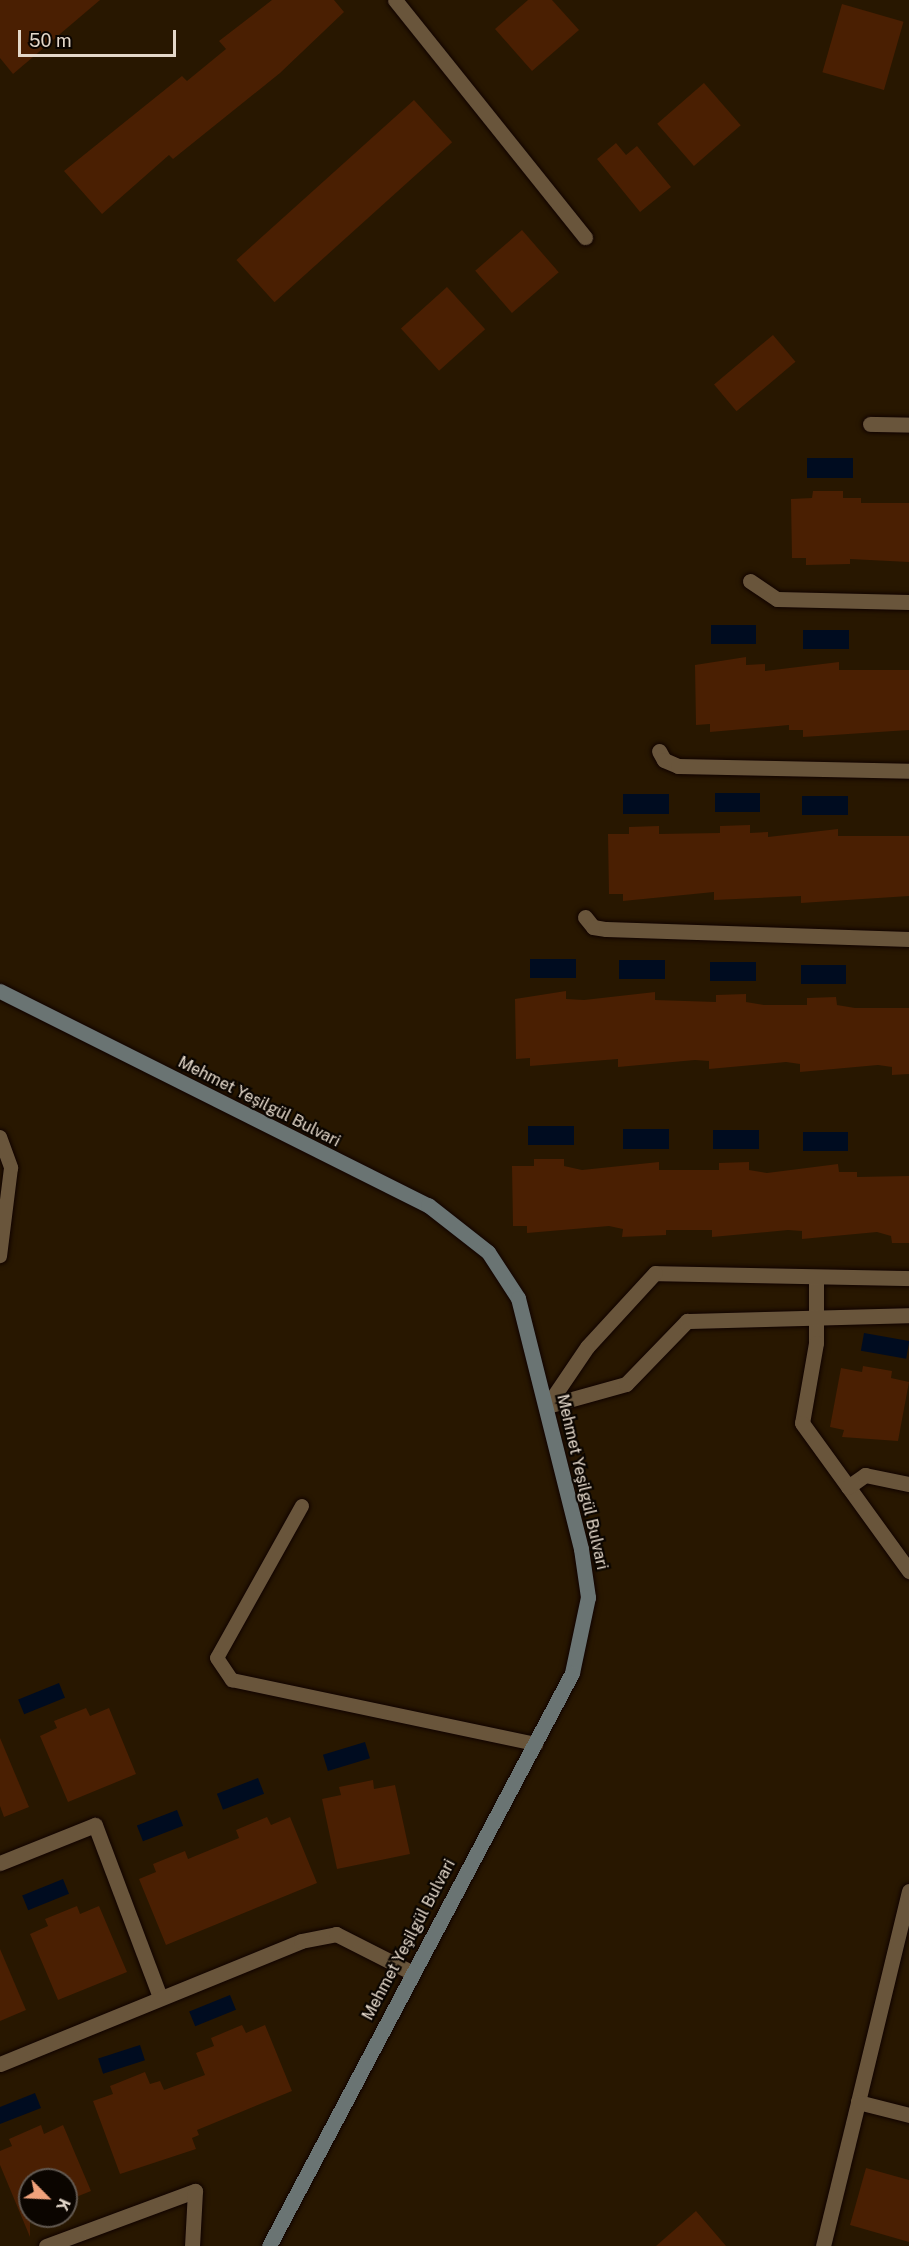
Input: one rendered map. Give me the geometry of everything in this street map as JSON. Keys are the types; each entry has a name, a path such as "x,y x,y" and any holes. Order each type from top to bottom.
{"main road":[{"name":"Mehmet Yeşilgül Bulvari","path":"0,991 428,1205 488,1252 518,1298 547,1406 588,1596 572,1673 536,1744 411,1972 269,2246"}],"street":[{"path":"395,0 585,237"},
{"path":"870,424 909,425"},
{"path":"750,581 777,600 909,602"},
{"path":"659,750 664,760 678,766 909,771"},
{"path":"585,917 593,927 606,929 909,939"},
{"path":"547,1406 587,1347 655,1273 816,1278 909,1278"},
{"path":"816,1278 816,1317 802,1423 909,1571"},
{"path":"547,1406 626,1384 687,1321 909,1315"},
{"path":"848,1487 865,1475 909,1484"},
{"path":"0,1863 95,1825 160,1997"},
{"path":"823,2246 909,1891"},
{"path":"0,2064 301,1941 336,1934 411,1972"},
{"path":"858,2102 909,2115"},
{"path":"46,2246 195,2191 192,2246"}],"lane":[{"path":"0,1137 10,1168 0,1256"},
{"path":"302,1506 217,1658 232,1680 536,1744"}],"water":[{"path":"807,458 853,458 853,478 807,478"},
{"path":"711,625 756,625 756,644 711,644"},
{"path":"803,630 849,630 849,649 803,649"},
{"path":"715,793 760,793 760,812 715,812"},
{"path":"623,794 669,794 669,814 623,814"},
{"path":"802,796 848,796 848,815 802,815"},
{"path":"530,959 576,959 576,978 530,978"},
{"path":"619,960 665,960 665,979 619,979"},
{"path":"710,962 756,962 756,981 710,981"},
{"path":"801,965 846,965 846,984 801,984"},
{"path":"528,1126 574,1126 574,1145 528,1145"},
{"path":"623,1129 669,1129 669,1149 623,1149"},
{"path":"713,1130 759,1130 759,1149 713,1149"},
{"path":"803,1132 848,1132 848,1151 803,1151"},
{"path":"864,1333 909,1341 906,1359 861,1351"},
{"path":"59,1683 65,1698 24,1714 18,1699"},
{"path":"365,1742 370,1758 328,1771 323,1755"},
{"path":"258,1778 264,1794 223,1810 217,1794"},
{"path":"177,1810 183,1826 143,1841 137,1825"},
{"path":"63,1879 69,1894 28,1910 22,1895"},
{"path":"230,1995 236,2010 195,2026 189,2011"},
{"path":"140,2045 145,2060 103,2074 98,2059"},
{"path":"35,2093 41,2108 0,2124 0,2107"}],"building":[{"path":"0,0 100,0 13,74 0,58"},
{"path":"272,0 334,0 344,12 280,73 173,159 169,155 102,214 64,171 182,76 187,81 226,49 219,41"},
{"path":"528,0 552,0 579,30 532,71 495,29"},
{"path":"842,4 904,22 884,90 822,72"},
{"path":"704,83 741,125 694,166 657,124"},
{"path":"414,100 452,142 275,302 236,260"},
{"path":"616,143 626,155 637,146 671,187 640,212 597,159"},
{"path":"522,230 559,272 512,313 475,271"},
{"path":"447,287 485,329 439,371 401,328"},
{"path":"773,335 795,362 737,411 714,384"},
{"path":"813,491 843,491 843,498 861,498 861,503 909,503 909,562 850,559 850,564 806,565 806,558 792,558 791,499 812,498"},
{"path":"746,657 746,665 765,664 765,671 839,662 839,670 909,670 909,730 803,737 803,730 789,730 789,725 710,732 710,724 696,725 695,665"},
{"path":"750,825 750,833 768,832 768,837 838,829 838,836 909,836 909,896 801,903 801,896 714,900 714,892 623,901 623,894 609,894 608,834 629,834 629,827 659,826 659,834 720,833 720,826"},
{"path":"566,991 566,999 584,1000 655,992 655,1000 716,1002 716,995 746,994 746,1002 764,1005 807,1005 807,998 836,997 837,1005 855,1008 909,1008 909,1074 892,1075 892,1067 878,1065 800,1072 800,1064 786,1062 709,1069 709,1061 695,1060 618,1067 618,1059 530,1066 530,1058 516,1059 515,999"},
{"path":"534,1159 564,1159 564,1166 582,1170 659,1162 659,1170 719,1170 719,1163 749,1162 749,1170 767,1173 838,1164 839,1172 857,1172 857,1177 909,1176 909,1243 892,1243 891,1236 877,1232 802,1239 802,1231 788,1230 712,1237 712,1230 666,1230 666,1235 622,1237 623,1229 609,1226 527,1233 527,1226 513,1226 512,1166 534,1166"},
{"path":"863,1366 892,1371 891,1378 909,1382 898,1441 842,1437 844,1430 830,1427 841,1368 862,1372"},
{"path":"86,1708 90,1716 109,1708 136,1774 68,1802 40,1736 57,1728 54,1721"},
{"path":"0,1738 29,1807 4,1817 0,1806"},
{"path":"373,1780 374,1789 395,1785 410,1854 337,1869 322,1799 341,1795 339,1787"},
{"path":"267,1817 271,1825 290,1817 317,1883 166,1945 139,1879 156,1872 153,1864 185,1851 188,1859 239,1838 236,1830"},
{"path":"77,1906 80,1914 99,1906 127,1972 58,2000 30,1934 48,1926 45,1919"},
{"path":"0,1949 26,2010 0,2021"},
{"path":"242,2025 246,2033 265,2025 292,2091 197,2130 199,2135 192,2138 196,2149 120,2174 93,2101 113,2094 110,2086 145,2072 150,2084 160,2081 164,2090 205,2075 196,2053 214,2046 211,2038"},
{"path":"41,2125 44,2134 63,2125 91,2191 78,2196 78,2168 18,2168 18,2208 0,2165 0,2151 12,2146 9,2139"},
{"path":"866,2168 909,2180 909,2242 850,2225"},
{"path":"696,2211 726,2246 656,2246"}]}
